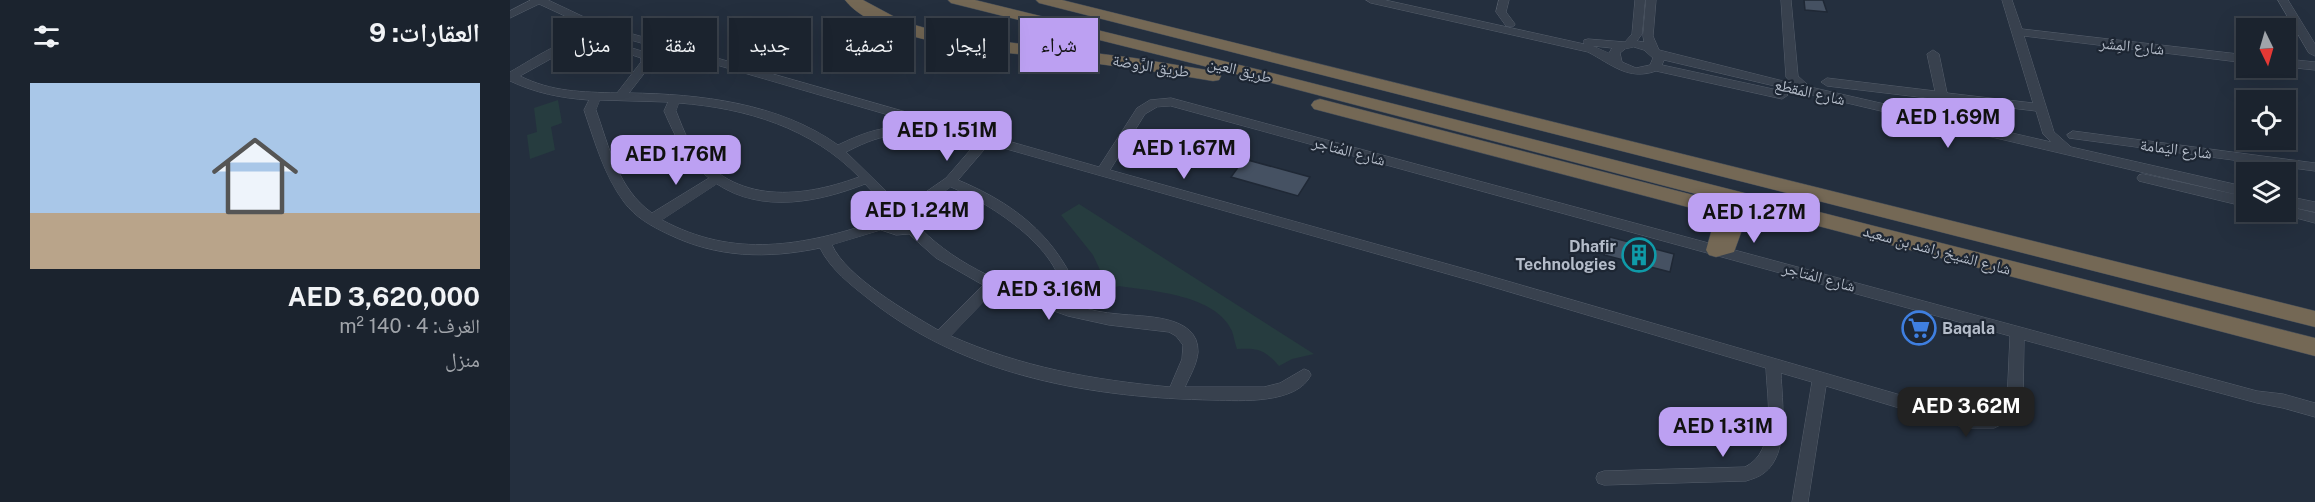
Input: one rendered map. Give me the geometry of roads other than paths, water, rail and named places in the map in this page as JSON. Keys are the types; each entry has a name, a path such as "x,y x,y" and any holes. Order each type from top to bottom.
{"highway":[{"name":"طريق الرَّوضة","path":"853,0 877,15 917,31 970,43 1136,63 1213,76 1524,144"},
{"name":"طريق العين","path":"956,0 1524,144"},
{"name":"طريق العين","path":"1044,0 1527,121"},
{"path":"1094,0 1527,121"},
{"path":"1213,76 1705,205 1713,208 1722,218 1721,251"},
{"name":"شارع الشيخ راشد بن سعيد","path":"1527,121 2315,320"},
{"name":"شارع الشيخ راشد بن سعيد","path":"1524,144 2315,349"},
{"path":"1721,251 1734,224 1745,218 1760,218 1970,270 2177,312"},
{"path":"1958,229 2030,240 2101,255 2315,307"}],"street":[{"path":"1371,0 1591,49 1615,61 1619,66 1642,72 1655,67 1658,63 1648,36 1651,0"},
{"path":"1403,0 1600,44 1640,44 1653,51"},
{"path":"1501,12 1504,0"},
{"path":"1615,61 1614,52 1637,34 1640,0"},
{"path":"1786,0 1792,77 1799,86 1811,93"},
{"path":"2007,0 2049,134 2070,152"},
{"path":"2283,0 2315,53"},
{"path":"512,18 542,2 597,27 1476,277 1966,421 1994,422 2007,415 2015,404 2017,331"},
{"path":"1484,18 1501,12"},
{"path":"1501,12 1510,24"},
{"name":"شارع المِشَر","path":"2017,32 2236,58"},
{"path":"511,76 572,43 594,39 647,56 647,62 621,96"},
{"name":"شارع المَقطَع","path":"1653,51 1668,58 1811,93 2236,189"},
{"path":"1933,54 1941,92"},
{"path":"2296,64 2315,66"},
{"name":"شارع المَقطَع","path":"1655,67 2236,199"},
{"path":"511,76 546,91 596,96 675,99 723,105 759,114 805,132 837,151 892,205"},
{"path":"1778,85 1792,77"},
{"path":"1827,82 1941,92 2041,108"},
{"path":"1941,92 1966,90"},
{"path":"596,96 590,110 608,162 629,199 652,220 684,237 724,248 771,250 825,243 883,224"},
{"path":"675,99 669,108 694,158 716,179 746,193 777,199 821,195 867,179"},
{"name":"شارع المُتاجر","path":"1102,172 1136,121 1154,107 1183,106 2257,397 2315,410"},
{"path":"1913,125 1906,119 2016,139"},
{"path":"837,151 874,133 891,129 907,130 946,143"},
{"path":"2036,144 2047,138 2049,134"},
{"name":"شارع اليَمامة","path":"2073,135 2315,167"},
{"path":"883,224 883,217 892,205 911,199 922,201 950,180 986,139"},
{"path":"652,220 716,179"},
{"path":"950,180 999,205 1032,231 1050,252 1064,275 1071,296 1068,309"},
{"path":"2192,189 2206,188 2225,192 2226,187"},
{"path":"883,224 894,231 912,228 923,220 927,212 922,201"},
{"path":"2296,203 2315,207"},
{"path":"2296,213 2315,218"},
{"path":"912,228 950,259 993,283 1068,309 1109,319 1161,326 1183,333 1188,340 1190,357 1174,394"},
{"path":"825,243 829,253 862,286 891,308 941,337 1007,364 1050,376 1114,388 1174,394 1275,392 1291,387 1304,375"},
{"path":"941,337 993,283"},
{"path":"1604,478 1746,474 1761,468 1767,460 1773,439 1773,365"},
{"path":"1800,502 1820,379"}],"place":[{"name":"Dhafir Technologies","path":"1639,255"},
{"name":"Baqala","path":"1919,328"}]}
